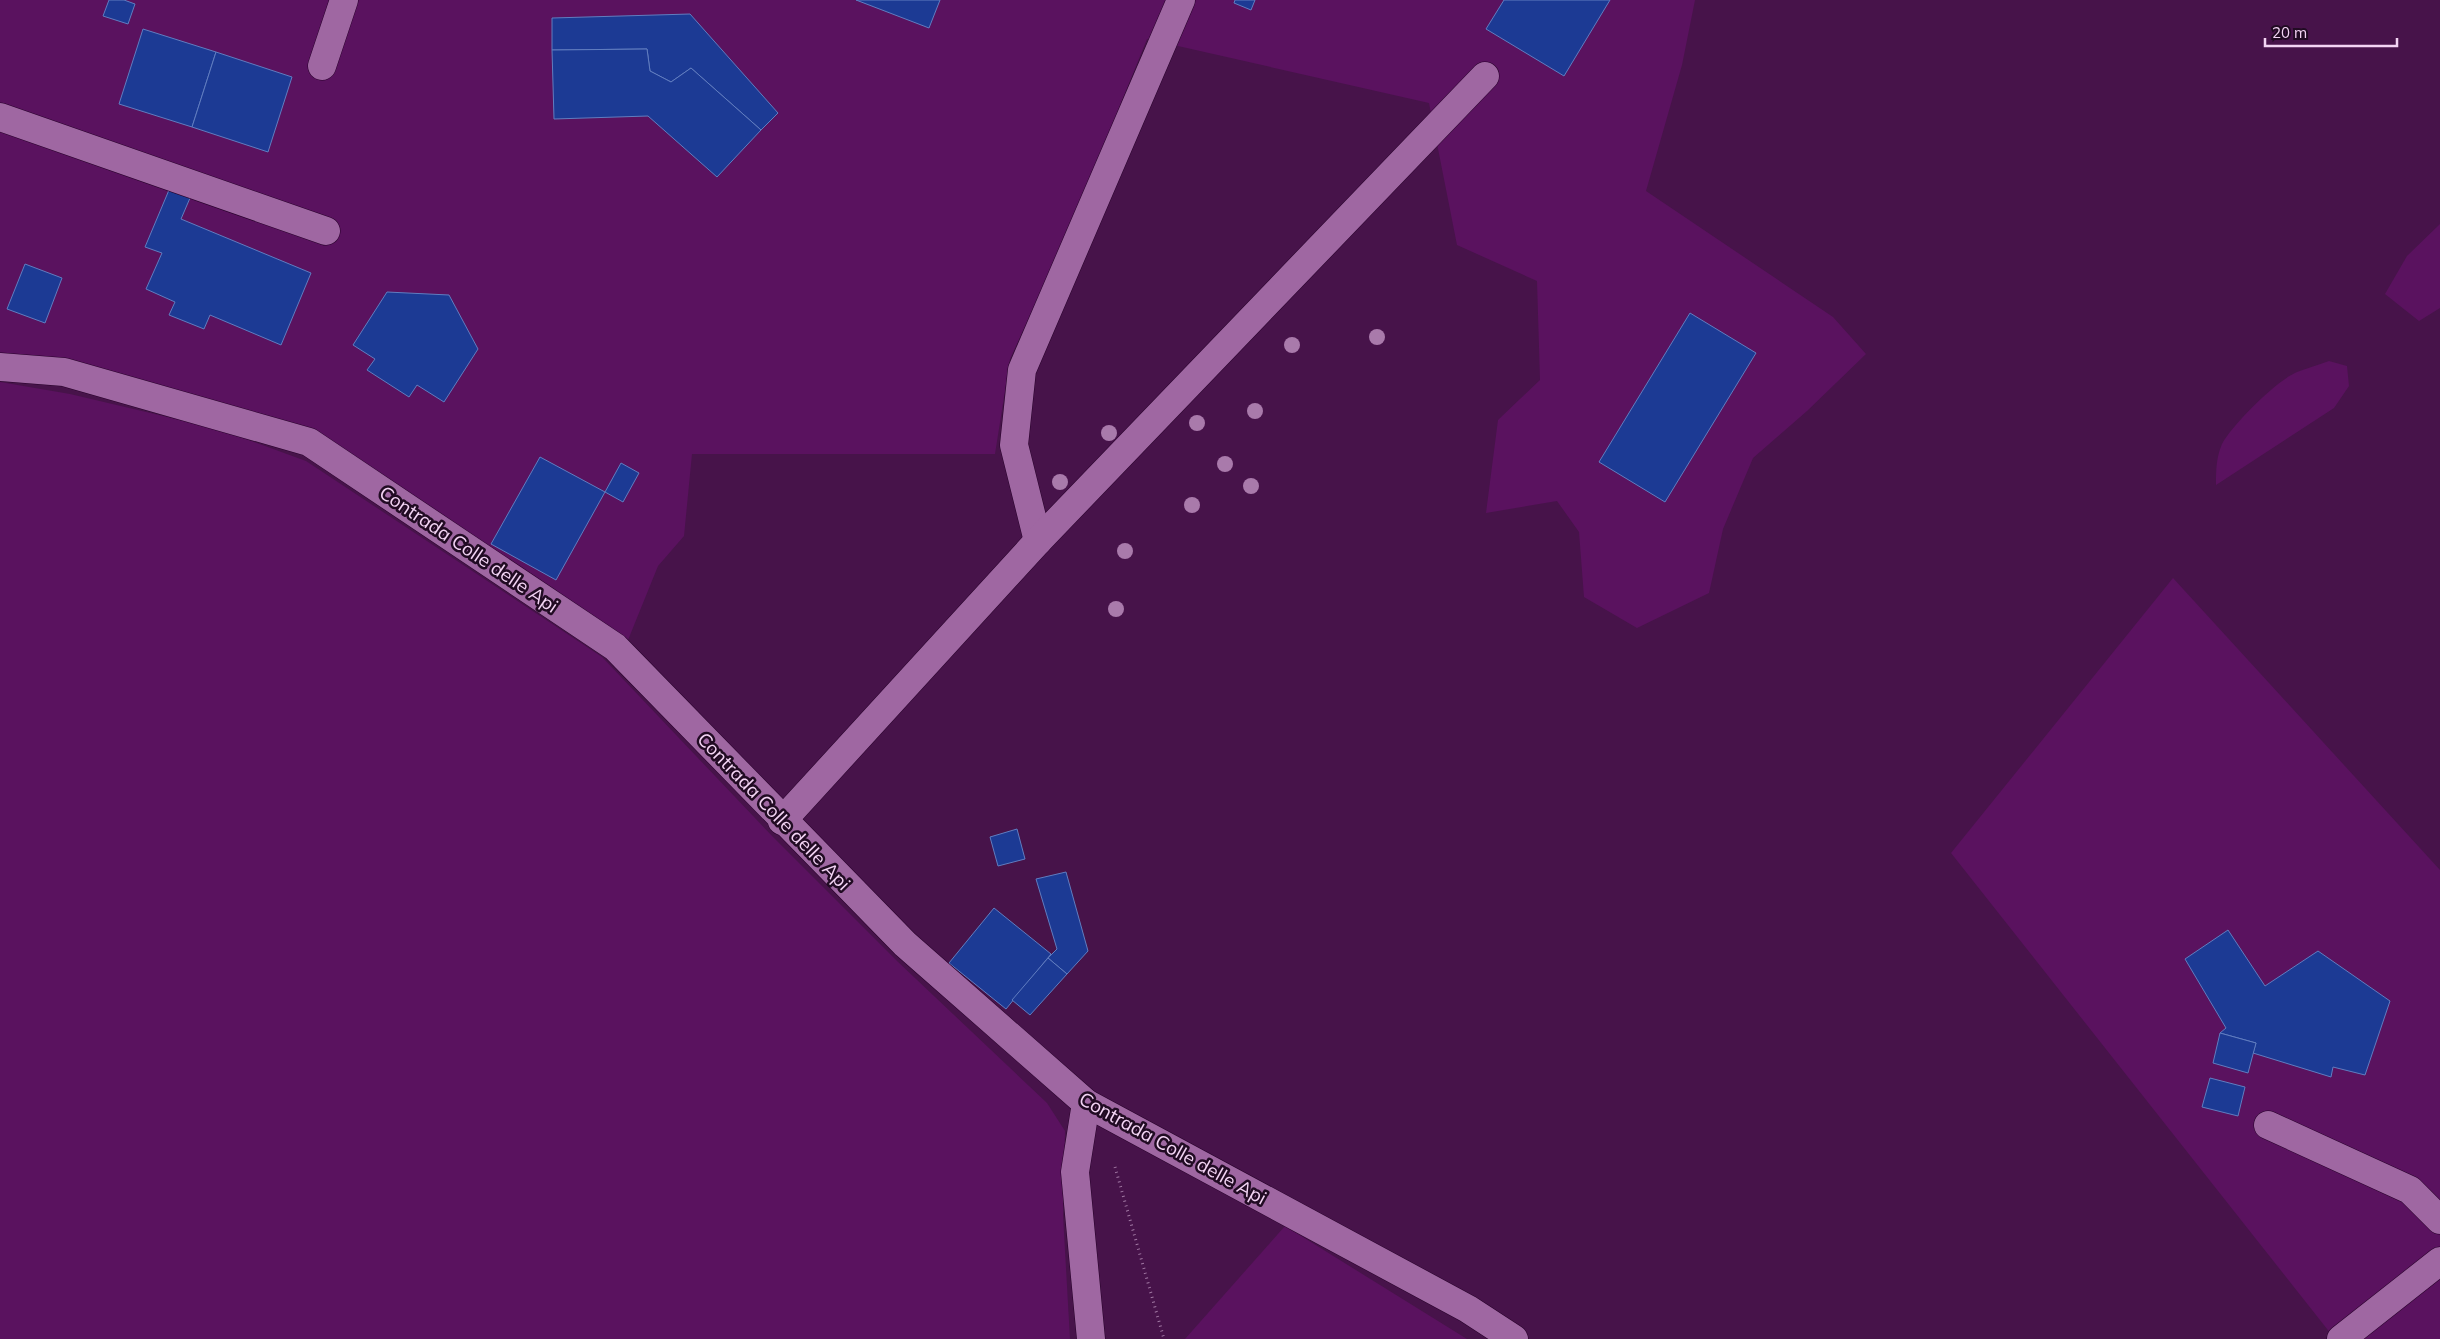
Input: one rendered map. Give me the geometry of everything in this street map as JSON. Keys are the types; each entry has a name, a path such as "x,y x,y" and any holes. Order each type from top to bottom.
{"street":[{"path":"322,66 344,0"},
{"path":"1038,541 1014,445 1022,370 1181,0"},
{"path":"782,821 1038,541 1485,76"},
{"path":"0,117 326,230"},
{"name":"Contrada Colle delle Api","path":"0,367 64,372 309,442 615,647 782,821 904,944 1086,1103 1468,1309 1514,1339"},
{"path":"1086,1103 1076,1172 1090,1339"},
{"path":"2268,1125 2410,1190 2440,1220"},
{"path":"2341,1339 2440,1261"}],"path":[{"path":"1112,1161 1164,1339"}],"shaded area":[{"path":"0,0 1695,0 1682,65 1646,191 1833,317 1866,354 1807,411 1753,458 1723,529 1709,593 1637,628 1584,597 1579,532 1557,501 1486,513 1498,420 1540,380 1537,281 1457,245 1429,103 1147,39 1074,219 1010,359 995,454 692,454 684,536 658,566 626,645 312,438 0,356"},
{"path":"2440,224 2440,308 2419,321 2385,294 2407,256"},
{"path":"2329,361 2347,366 2349,386 2334,408 2216,485 2217,459 2222,444 2245,415 2267,393 2288,377"},
{"path":"0,382 70,394 218,429 306,461 602,657 773,837 897,961 1047,1103 1065,1131 1063,1215 1070,1339 0,1339"},
{"path":"2173,578 2440,870 2440,1339 2335,1339 1951,853"},
{"path":"1285,1226 1467,1339 1185,1339"}],"building":[{"path":"109,0 124,0 135,4 128,24 103,16"},
{"path":"856,0 940,0 929,28"},
{"path":"1235,0 1255,0 1251,10 1234,3"},
{"path":"1504,0 1610,0 1564,76 1486,29"},
{"path":"690,14 778,113 761,130 691,68 671,82 650,71 647,49 552,50 552,18"},
{"path":"143,29 216,52 192,127 119,104"},
{"path":"647,49 650,71 671,82 691,68 761,130 717,177 648,116 554,119 552,50"},
{"path":"216,52 292,77 268,152 192,127"},
{"path":"169,190 190,198 181,219 311,273 281,345 210,315 204,329 169,315 175,302 146,289 162,253 145,247"},
{"path":"25,264 62,278 45,323 7,309"},
{"path":"387,292 449,295 478,349 444,402 417,385 409,397 367,370 375,359 353,345"},
{"path":"1690,313 1756,353 1665,502 1599,462"},
{"path":"540,457 605,492 556,580 491,544"},
{"path":"621,463 639,473 623,502 605,492"},
{"path":"1017,829 1025,859 998,866 990,837"},
{"path":"1066,872 1088,951 1067,974 1048,958 1057,949 1036,879"},
{"path":"994,908 1051,954 1006,1009 949,963"},
{"path":"2228,930 2265,986 2318,951 2390,1001 2365,1075 2333,1067 2331,1077 2253,1053 2256,1043 2220,1033 2226,1028 2185,959"},
{"path":"1048,958 1067,974 1030,1015 1012,1000"},
{"path":"2220,1033 2256,1043 2248,1073 2213,1063"},
{"path":"2210,1078 2245,1087 2238,1116 2202,1107"}]}
